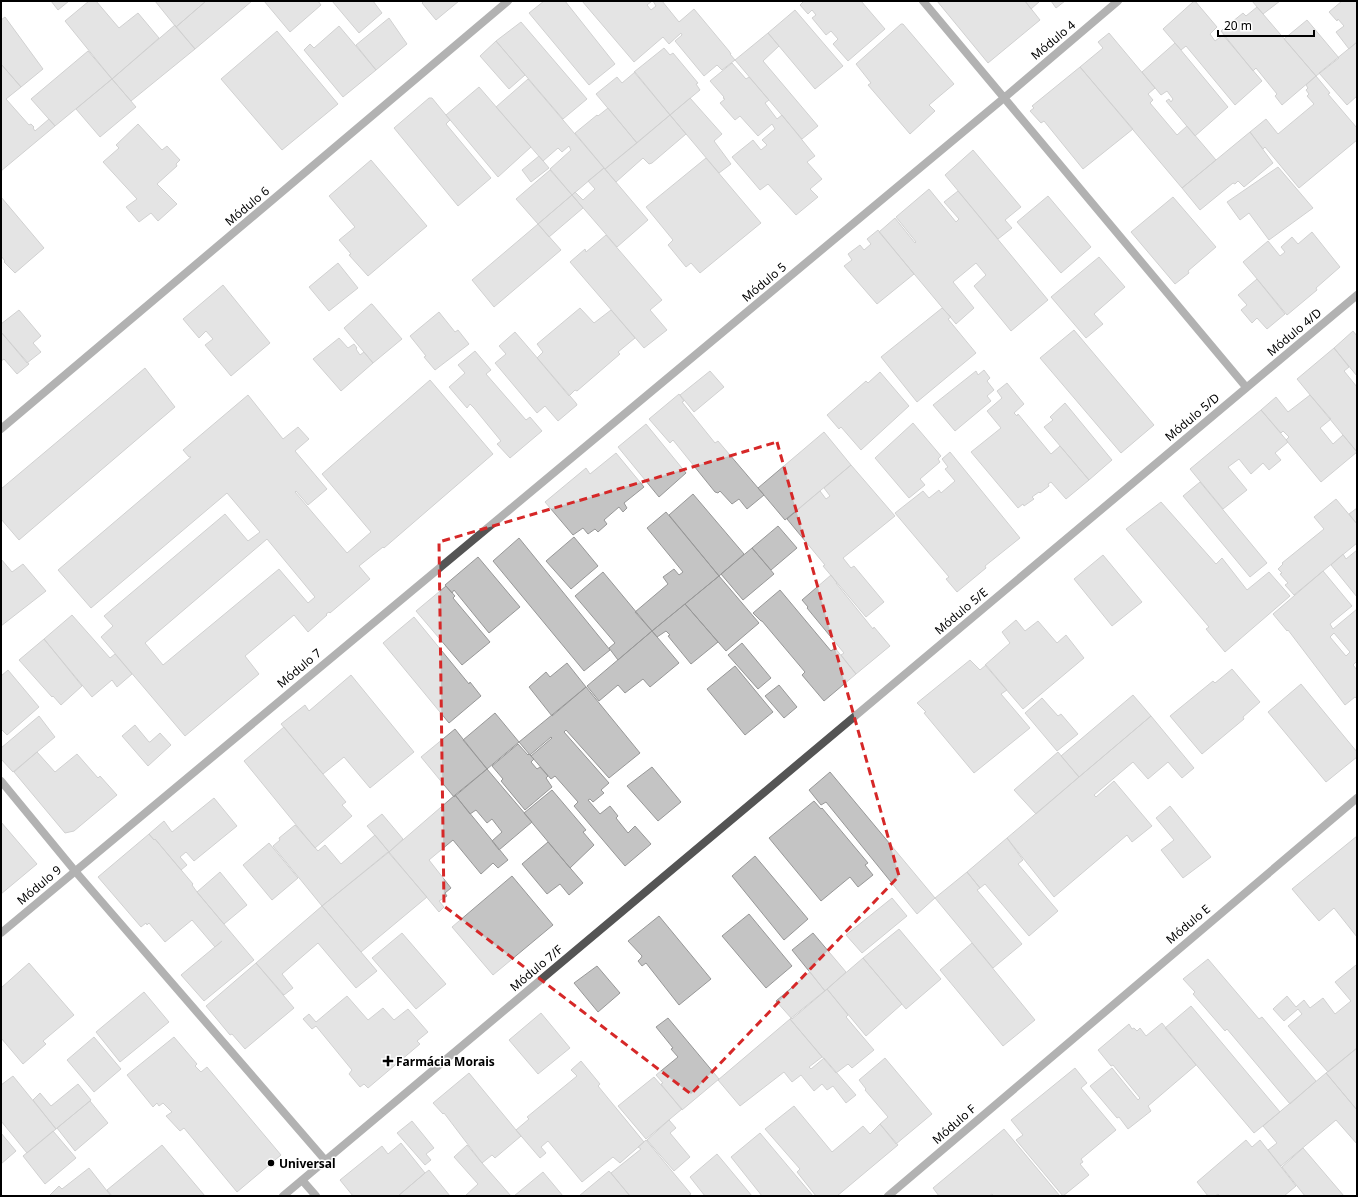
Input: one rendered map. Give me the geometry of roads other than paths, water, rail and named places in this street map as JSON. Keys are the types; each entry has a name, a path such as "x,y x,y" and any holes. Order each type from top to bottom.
{"street":[{"name":"Módulo 6","path":"1,429 508,1"},
{"path":"923,1 1246,387"},
{"name":"Módulo 4","path":"1004,98 1118,1"},
{"name":"Módulo 5","path":"539,484 1004,98"},
{"name":"Módulo 4/D","path":"1246,387 1357,294"},
{"name":"Módulo 5/D","path":"1152,466 1246,387"},
{"name":"Módulo 5/E","path":"786,774 1152,466"},
{"name":"Módulo 7","path":"74,871 539,484"},
{"name":"Módulo 7/F","path":"283,1196 786,774"},
{"path":"1,781 74,871 325,1160"},
{"name":"Módulo E","path":"1035,1070 1357,798"},
{"name":"Módulo 9","path":"1,933 74,871"},
{"name":"Módulo F","path":"888,1196 1035,1070"},
{"path":"302,1180 316,1196"}],"place":[{"name":"Farmácia Morais","path":"388,1061"},
{"name":"Universal","path":"271,1163"}]}
